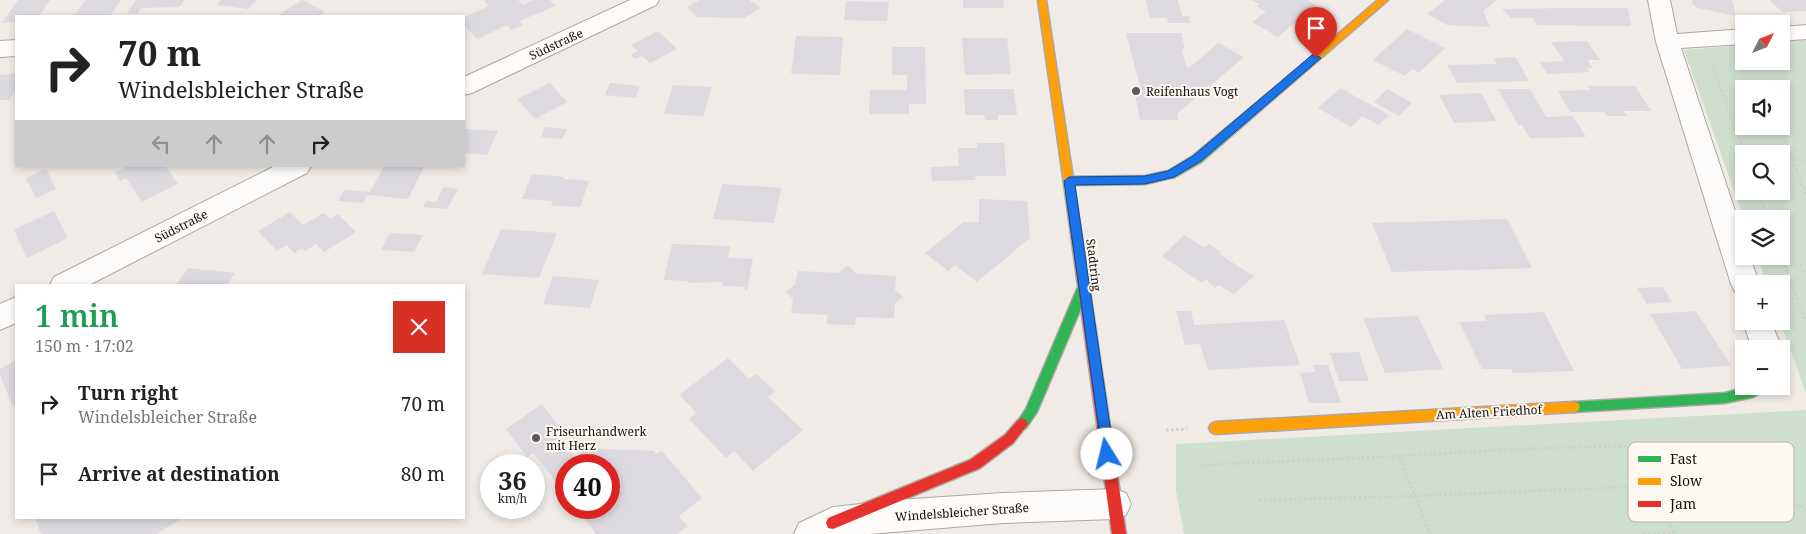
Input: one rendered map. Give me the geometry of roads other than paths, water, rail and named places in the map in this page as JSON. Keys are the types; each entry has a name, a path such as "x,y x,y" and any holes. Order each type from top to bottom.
{"street":[{"name":"Südstraße","path":"465,87 648,0"},
{"name":"Stadtring","path":"1042,0 1117,519"},
{"path":"1069,181 1145,180 1171,174 1197,159 1384,0"},
{"path":"1660,0 1667,42 1742,275"},
{"path":"1790,33 1806,32"},
{"path":"1667,42 1735,37"},
{"path":"0,49 15,48"},
{"name":"Südstraße","path":"66,284 296,167"},
{"path":"822,529 975,464 1009,439 1031,412 1083,288"},
{"path":"0,318 15,310"},
{"name":"Am Alten Friedhof","path":"1215,428 1725,398 1744,395"},
{"name":"Windelsbleicher Straße","path":"822,529 897,516 984,509 1117,519"}],"place":[{"name":"Reifenhaus Vogt","path":"1136,91"},
{"name":"Friseurhandwerk mit Herz","path":"536,438"}]}
